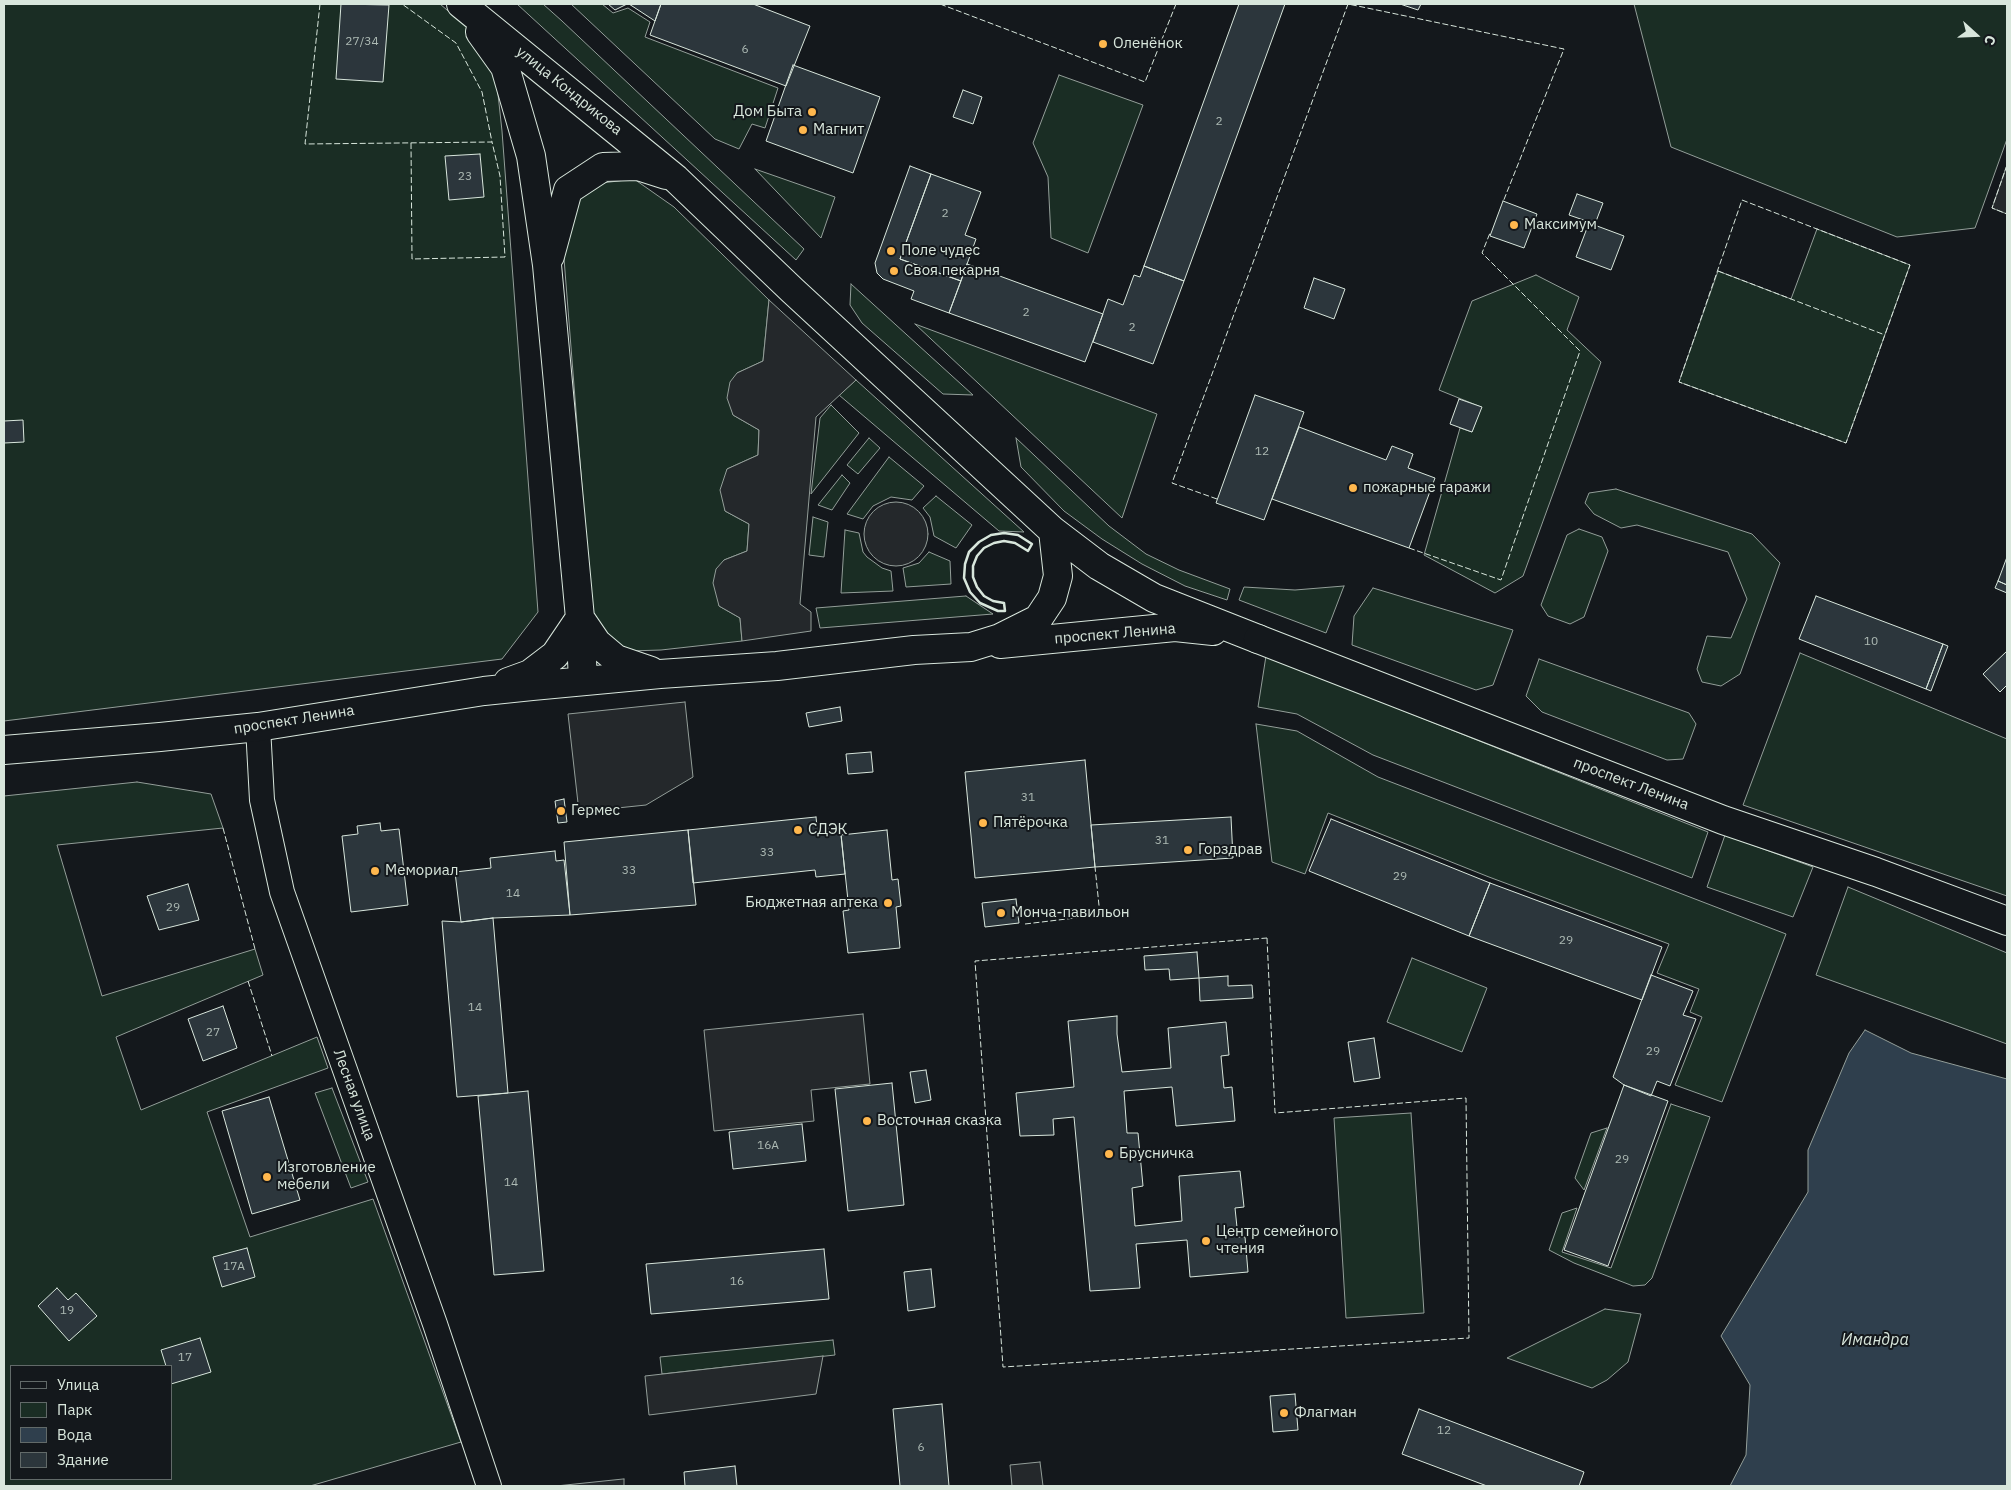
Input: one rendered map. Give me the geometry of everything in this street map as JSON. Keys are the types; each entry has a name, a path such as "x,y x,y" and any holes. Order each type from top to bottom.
{"main road":[{"name":"улица Кондрикова","path":"461,4 676,179 792,290 1053,531"},
{"path":"461,4 505,67 531,156 547,265 580,618 583,681"},
{"path":"547,265 568,190 603,167 638,166 676,179"},
{"path":"971,647 1000,638 1038,619 1052,598 1058,576 1053,531"},
{"name":"проспект Ленина","path":"1053,531 1099,566 1154,598 1723,820 1876,872 2007,921"},
{"path":"580,618 597,643 616,659 660,674"},
{"path":"484,691 530,674 555,655 580,618"},
{"name":"проспект Ленина","path":"4,750 258,727 484,691 660,674 777,666 914,650 971,647 1175,627 1258,639"}],"street":[{"name":"Лесная улица","path":"258,727 262,800 282,892 435,1324 488,1486"}],"green space":[{"path":"4,4 440,4 482,40 497,85 502,131 538,612 502,659 4,721"},
{"path":"517,4 543,4 562,21 804,249 796,260"},
{"path":"571,4 602,4 613,13 628,8 650,22 645,37 778,88 765,128 752,124 739,149 715,139"},
{"path":"1634,4 2007,4 2007,139 1975,228 1897,237 1671,147"},
{"path":"1059,75 1143,105 1088,253 1051,238 1048,177 1033,143"},
{"path":"755,169 835,197 821,238"},
{"path":"634,179 674,207 769,300 763,361 737,373 733,415 759,430 758,455 727,469 725,511 749,524 747,551 724,560 719,606 740,618 742,641 661,650 629,651 593,627 562,233 580,197 602,183"},
{"path":"1817,229 1910,265 1846,443 1679,382 1718,271 1791,299"},
{"path":"1536,275 1579,297 1567,330 1601,362 1523,576 1495,593 1424,555 1460,428 1472,432 1481,407 1439,390 1472,301"},
{"path":"851,284 973,395 943,394 862,323 850,305"},
{"path":"915,324 1157,414 1122,518"},
{"path":"856,380 1024,532 999,531 839,395"},
{"path":"831,405 859,433 811,494 820,418"},
{"path":"869,438 880,448 858,474 847,465"},
{"path":"1016,438 1109,526 1146,554 1179,570 1230,589 1227,600 1185,586 1142,564 1102,539 1064,511 1021,467"},
{"path":"889,457 924,486 912,500 891,497 873,506 863,519 847,514"},
{"path":"842,475 850,483 832,510 818,505"},
{"path":"1616,489 1752,534 1780,563 1740,674 1721,686 1702,682 1697,669 1707,636 1731,638 1747,599 1728,552 1637,525 1621,528 1594,514 1585,503 1589,493"},
{"path":"936,496 972,525 956,548 934,536 930,517 923,508"},
{"path":"813,517 828,522 824,557 809,555"},
{"path":"1579,529 1602,537 1608,551 1584,617 1570,624 1548,616 1541,605 1567,535"},
{"path":"845,530 859,533 863,552 867,557 882,568 891,571 893,591 841,593"},
{"path":"929,552 950,561 951,584 906,587 903,568 919,563"},
{"path":"1344,586 1326,633 1239,600 1244,587 1295,590"},
{"path":"1373,588 1513,630 1493,685 1476,690 1352,645 1354,616"},
{"path":"966,596 993,614 820,628 816,608"},
{"path":"1800,653 2007,739 2007,896 1743,805"},
{"path":"1266,656 1708,832 1692,878 1373,755 1297,714 1258,707"},
{"path":"1539,659 1689,713 1696,724 1683,759 1667,760 1542,712 1526,696"},
{"path":"1256,724 1297,731 1378,777 1786,934 1722,1102 1675,1085 1702,1017 1690,1012 1699,989 1657,973 1669,944 1489,877 1328,813 1305,874 1272,862"},
{"path":"137,782 211,794 223,828 57,845 102,996 255,949 263,975 116,1037 141,1110 317,1037 328,1068 207,1112 250,1237 373,1199 461,1442 310,1486 4,1486 4,796"},
{"path":"1725,835 1813,867 1793,917 1707,887"},
{"path":"1848,887 2007,953 2007,1044 1816,975"},
{"path":"1412,958 1487,988 1462,1052 1387,1022"},
{"path":"332,1088 368,1182 351,1188 315,1093"},
{"path":"1671,1104 1710,1117 1652,1278 1645,1285 1633,1286 1574,1263 1549,1250 1562,1213 1577,1208 1562,1252 1611,1268"},
{"path":"1411,1113 1424,1313 1346,1318 1334,1118"},
{"path":"1607,1128 1584,1190 1575,1178 1591,1133"},
{"path":"1605,1309 1641,1314 1628,1362 1607,1380 1592,1388 1507,1358"},
{"path":"833,1340 835,1355 662,1374 660,1357"}],"shaded area":[{"path":"2007,165 2007,214 1992,208"},
{"path":"769,300 856,380 816,417 800,604 811,612 811,631 742,641 740,618 719,606 713,583 716,569 724,560 747,551 749,524 725,511 720,490 727,469 758,455 759,430 733,415 727,398 730,382 737,373 763,361"},
{"path":"896,502 914,507 919,511 923,516 928,534 923,552 919,557 914,561 896,566 878,561 873,557 869,552 864,534 869,516 873,511 878,507"},
{"path":"685,702 693,777 646,805 579,812 568,714"},
{"path":"863,1014 870,1084 811,1090 814,1121 714,1131 704,1030"},
{"path":"823,1356 816,1394 649,1415 645,1376"},
{"path":"1040,1462 1043,1486 1012,1486 1010,1465"},
{"path":"623,1479 624,1486 556,1486"}],"water":[{"name":"Имандра","path":"1865,1030 1911,1053 2007,1079 2007,1486 1730,1486 1746,1455 1750,1385 1721,1336 1808,1192 1808,1150 1849,1053"}],"building":[{"path":"341,4 389,5 383,82 336,79"},
{"path":"608,4 627,4 615,10"},
{"path":"629,4 661,4 655,21"},
{"path":"661,4 753,4 810,26 786,86 650,35"},
{"path":"1239,4 1285,4 1184,281 1144,266"},
{"path":"1400,4 1421,4 1418,10"},
{"path":"793,65 880,97 853,173 766,141"},
{"path":"963,90 982,97 973,124 953,117"},
{"path":"480,154 484,197 449,200 445,156"},
{"path":"910,166 931,174 900,259 961,281 949,313 911,299 914,291 883,279 877,273 875,263"},
{"path":"931,174 981,192 965,235 976,239 961,281 900,259"},
{"path":"1577,194 1603,203 1595,224 1569,215"},
{"name":"Максимум","path":"1503,201 1537,214 1524,248 1490,236"},
{"path":"1589,223 1624,236 1611,270 1576,257"},
{"path":"967,264 1103,314 1085,362 949,313"},
{"path":"1144,266 1184,281 1153,364 1093,342 1108,299 1123,305 1134,275 1140,277"},
{"path":"1314,278 1345,289 1334,319 1304,308"},
{"path":"1255,395 1304,412 1264,520 1216,503"},
{"path":"1459,399 1482,407 1472,432 1450,424"},
{"path":"23,420 24,442 4,443 4,421"},
{"name":"пожарные гаражи","path":"1299,427 1386,460 1392,446 1413,454 1408,468 1435,478 1409,548 1272,499"},
{"path":"2007,557 2007,585 1998,581"},
{"path":"1998,581 2007,585 2007,593 1995,588"},
{"path":"1816,596 1943,644 1926,689 1799,639"},
{"path":"1943,644 1948,646 1931,691 1926,689"},
{"path":"2007,651 2007,685 2000,692 1983,674"},
{"path":"840,707 842,721 809,727 806,713"},
{"path":"871,752 873,772 848,774 846,754"},
{"path":"1085,760 1095,867 975,878 965,772"},
{"name":"Гермес","path":"564,799 567,822 558,823 555,801"},
{"path":"816,817 817,826 840,824 845,874 816,877 815,870 693,883 688,830"},
{"path":"1231,817 1233,858 1095,867 1091,825"},
{"path":"1331,819 1490,883 1469,936 1309,871"},
{"name":"Мемориал","path":"380,823 381,831 399,829 408,905 351,912 342,836 358,834 357,826"},
{"path":"688,830 696,905 570,915 564,842"},
{"path":"887,830 892,880 898,879 901,906 896,907 900,948 848,953 843,911 849,910 841,835"},
{"path":"555,851 556,861 564,860 570,915 493,918 461,922 455,872 491,868 490,858"},
{"path":"1490,883 1662,947 1642,1000 1469,936"},
{"path":"188,884 199,920 159,930 147,896"},
{"name":"Монча-павильон","path":"1016,899 1019,923 985,927 982,903"},
{"path":"493,918 508,1093 457,1097 442,921 461,922"},
{"path":"1197,952 1199,978 1170,980 1169,969 1145,970 1144,956"},
{"path":"1651,975 1693,991 1683,1015 1696,1019 1670,1086 1657,1081 1651,1096 1624,1085 1613,1077"},
{"path":"1228,976 1228,986 1252,985 1253,998 1200,1001 1199,978"},
{"path":"223,1006 237,1048 203,1061 188,1019"},
{"name":"Брусничка","path":"1117,1016 1117,1034 1122,1072 1171,1068 1168,1028 1226,1022 1229,1055 1221,1056 1224,1088 1232,1087 1235,1121 1176,1126 1172,1087 1124,1091 1127,1133 1138,1133 1143,1186 1132,1188 1135,1226 1182,1221 1179,1176 1240,1171 1244,1207 1235,1208 1238,1237 1245,1237 1248,1272 1190,1277 1187,1240 1136,1244 1140,1288 1090,1291 1074,1117 1053,1119 1054,1135 1020,1136 1016,1093 1074,1087 1068,1021"},
{"path":"1374,1038 1380,1078 1354,1082 1348,1042"},
{"path":"926,1070 931,1100 915,1103 910,1072"},
{"name":"Восточная сказка","path":"892,1083 904,1205 848,1211 835,1089"},
{"path":"1624,1085 1668,1101 1608,1266 1564,1250"},
{"path":"528,1091 544,1271 494,1275 478,1096"},
{"name":"Изготовление мебели","path":"269,1097 300,1200 252,1214 222,1111"},
{"path":"802,1124 806,1161 733,1169 729,1132"},
{"path":"247,1248 255,1277 222,1287 213,1257"},
{"path":"824,1249 829,1299 651,1314 646,1264"},
{"path":"931,1269 935,1307 908,1311 904,1272"},
{"path":"57,1288 68,1300 76,1293 97,1316 69,1341 38,1306"},
{"path":"200,1338 211,1372 172,1384 172,1365 166,1365 161,1350"},
{"name":"Флагман","path":"1295,1394 1298,1430 1273,1432 1270,1396"},
{"path":"942,1404 949,1486 900,1486 893,1409"},
{"path":"1419,1409 1584,1472 1579,1486 1487,1486 1402,1454"},
{"path":"735,1466 737,1486 685,1486 684,1472"}],"fence":[{"path":"320,4 305,144 492,142 482,92 456,43 402,4"},
{"path":"940,4 1145,82 1176,4"},
{"path":"1217,499 1172,483 1348,4 1564,49 1503,202"},
{"path":"411,143 412,259 505,257 500,176 492,142"},
{"path":"2007,165 1992,208 2007,214"},
{"path":"1742,200 1910,265 1846,443 1679,382 1742,200"},
{"path":"1409,548 1501,580 1580,351 1482,253 1490,233"},
{"path":"1718,271 1885,335"},
{"path":"223,828 255,949"},
{"path":"1025,924 1100,915 1095,867"},
{"path":"1267,938 1275,1113 1466,1098 1469,1338 1003,1367 975,961 1267,938"},
{"path":"248,981 272,1056"}],"wall":[{"path":"1004,533 1018,535 1032,544 1028,551 1015,543 1004,541 994,543 984,548 977,556 973,566 973,577 977,587 984,596 993,601 1004,603 1005,611 998,611 980,603 970,592 964,578 965,564 969,552 979,542 991,535 1004,533"}],"place":[{"name":"Оленёнок","path":"1103,44"},
{"name":"Дом Быта","path":"812,112"},
{"name":"Магнит","path":"803,130"},
{"name":"Максимум","path":"1514,225"},
{"name":"Поле чудес","path":"891,251"},
{"name":"Своя пекарня","path":"894,271"},
{"name":"пожарные гаражи","path":"1353,488"},
{"name":"Гермес","path":"561,811"},
{"name":"Пятёрочка","path":"983,823"},
{"name":"СДЭК","path":"798,830"},
{"name":"Горздрав","path":"1188,850"},
{"name":"Мемориал","path":"375,871"},
{"name":"Бюджетная аптека","path":"888,903"},
{"name":"Монча-павильон","path":"1001,913"},
{"name":"Восточная сказка","path":"867,1121"},
{"name":"Брусничка","path":"1109,1154"},
{"name":"Изготовление мебели","path":"267,1177"},
{"name":"Центр семейного чтения","path":"1206,1241"},
{"name":"Флагман","path":"1284,1413"}]}
